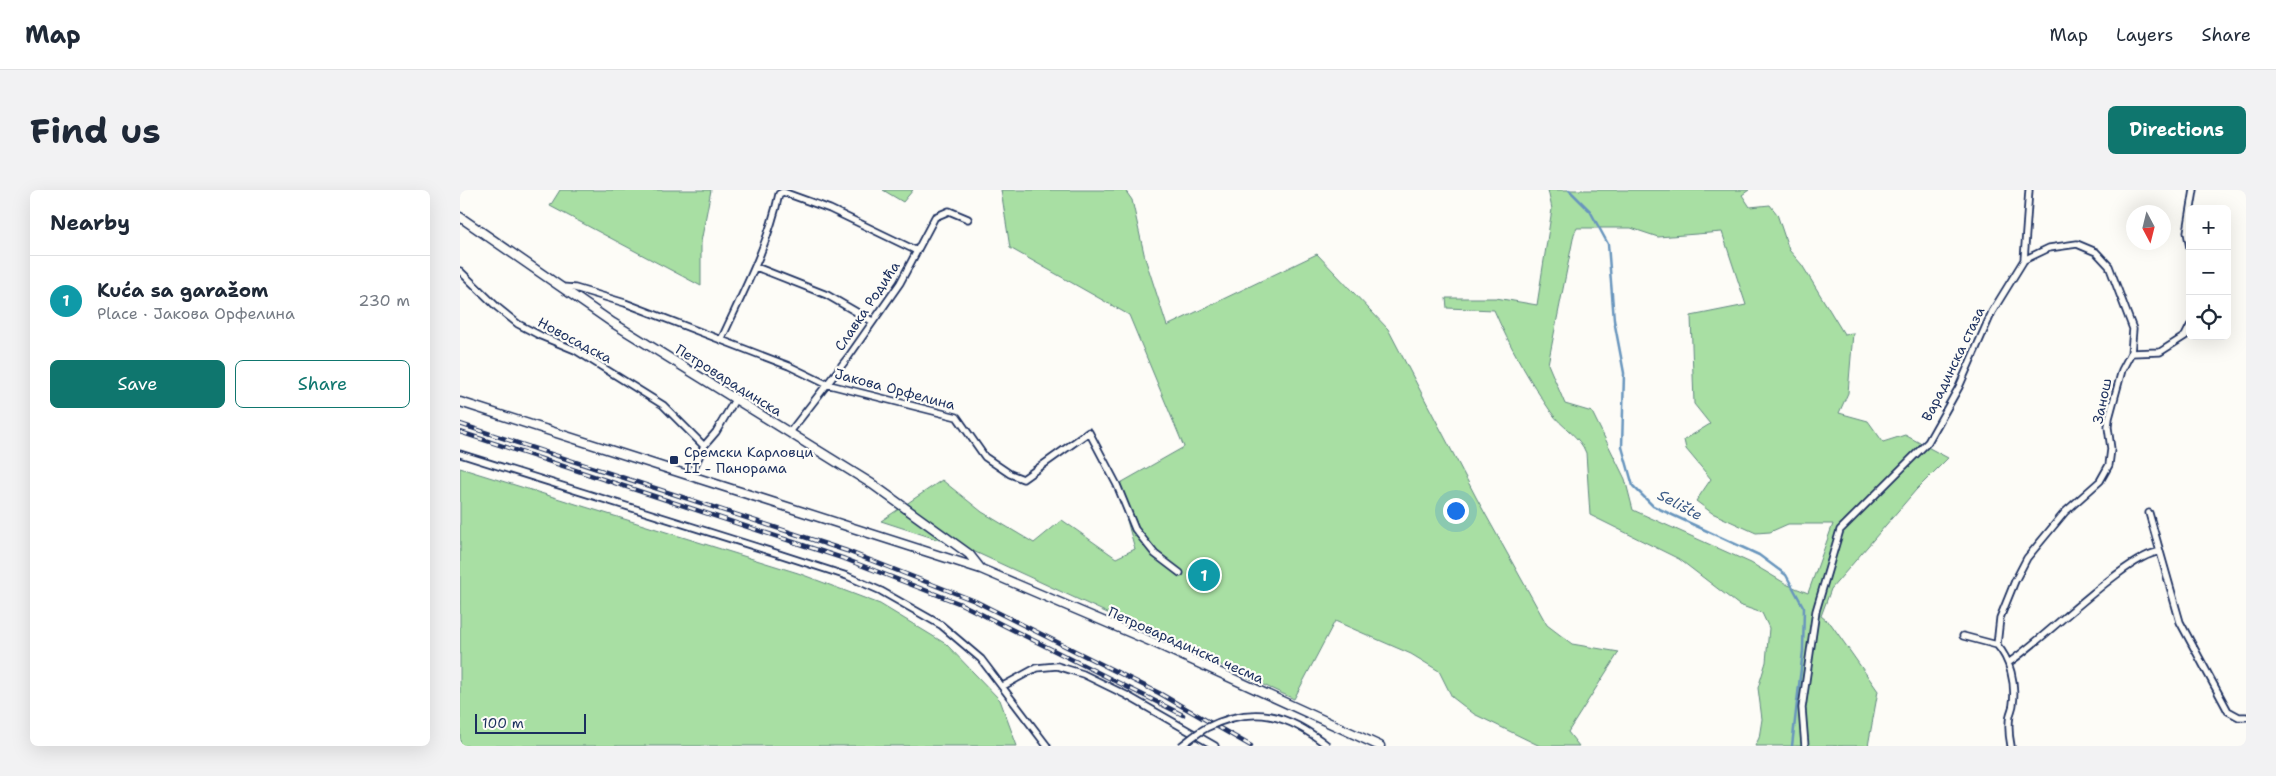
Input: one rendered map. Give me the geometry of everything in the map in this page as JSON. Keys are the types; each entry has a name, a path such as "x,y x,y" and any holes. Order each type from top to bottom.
{"main road":[{"name":"Петроварадинска","path":"460,217 612,323 736,398 872,484 969,554 981,569"},
{"name":"Петроварадинска чесма","path":"460,402 981,569 1157,644 1380,746"}],"street":[{"path":"2024,260 2028,190"},
{"path":"2192,205 2194,190"},
{"path":"721,340 756,267 773,224 779,194 783,192 830,209 917,251"},
{"name":"Славка Родића","path":"790,432 849,356 900,282 935,217 949,211 968,219"},
{"name":"Занош","path":"1997,645 2000,618 2026,558 2064,512 2100,481 2109,466 2111,449 2108,426 2109,418 2122,370 2131,353 2133,329 2109,266 2103,258 2088,248 2077,244 2049,248 2024,260"},
{"name":"Варадинска стаза","path":"1805,746 1802,708 1816,611 1840,530 1928,442 1959,387 1992,312 2024,260"},
{"path":"756,267 827,294 872,322"},
{"name":"Новосадска","path":"460,271 496,307 518,324 575,350 663,405 704,446"},
{"name":"Јакова Орфелина","path":"560,287 575,288 625,303 788,366 826,384 957,417 985,457 1010,474 1023,479 1089,432 1117,485 1135,529 1155,554 1180,574"},
{"path":"2131,353 2160,352 2186,334"},
{"path":"690,476 704,446 716,432 736,398"},
{"path":"460,454 761,548 864,584 911,606 942,625 981,659 1047,746"},
{"path":"2149,513 2180,622 2226,708 2232,715 2246,718"},
{"path":"2008,663 2109,581 2145,555 2160,552"},
{"path":"1963,636 1997,645 2003,651 2010,670 2013,704 2010,716 2011,746"},
{"path":"1003,686 1036,668 1057,666 1083,674 1126,695 1215,746"},
{"path":"1180,746 1205,729 1224,720 1262,714 1279,717 1298,724 1328,746"}],"green space":[{"path":"560,190 711,190 701,242 701,286 550,206"},
{"path":"883,190 913,190 903,202"},
{"path":"1001,190 1125,190 1132,200 1145,258 1167,326 1317,254 1388,329 1477,499 1547,625 1572,644 1619,652 1568,732 1579,746 1540,746 1474,714 1452,697 1439,671 1411,654 1335,621 1294,699 973,551 881,521 942,480 982,512 1034,543 1062,520 1116,558 1135,549 1117,485 1184,447 1129,315 1010,248"},
{"path":"1548,190 1749,190 1742,195 1750,207 1770,205 1777,214 1789,250 1802,265 1844,334 1853,333 1848,393 1839,413 1868,421 1883,442 1905,435 1948,458 1916,490 1831,589 1821,616 1831,624 1878,691 1868,746 1755,746 1759,738 1762,719 1758,688 1766,662 1769,628 1762,613 1739,605 1679,559 1590,515 1586,453 1575,437 1555,417 1543,400 1527,375 1494,310 1447,308 1446,298 1496,298 1537,305 1552,209","holes":["1577,228 1631,228 1658,237 1722,232 1746,305 1691,316 1694,404 1710,424 1684,440 1686,449 1711,479 1696,501 1712,513 1756,533 1770,532 1788,524 1833,524 1808,593 1788,585 1751,563 1633,510 1625,479 1592,412 1565,404 1548,364 1574,234"]},
{"path":"460,468 798,573 880,604 946,644 1000,700 1017,746 460,746"}],"waterway":[{"name":"Selište","path":"1569,190 1590,211 1608,244 1614,320 1624,373 1622,447 1633,486 1653,506 1759,555 1786,575 1804,608 1803,651 1792,746"}],"railway":[{"path":"460,424 847,551 975,601 1159,693 1251,746"},
{"path":"460,432 845,559 961,604 1183,715"}],"place":[{"name":"Сремски Карловци II - Панорама","path":"674,460"},
{"name":"Kuća sa garažom","path":"1204,575"}]}
